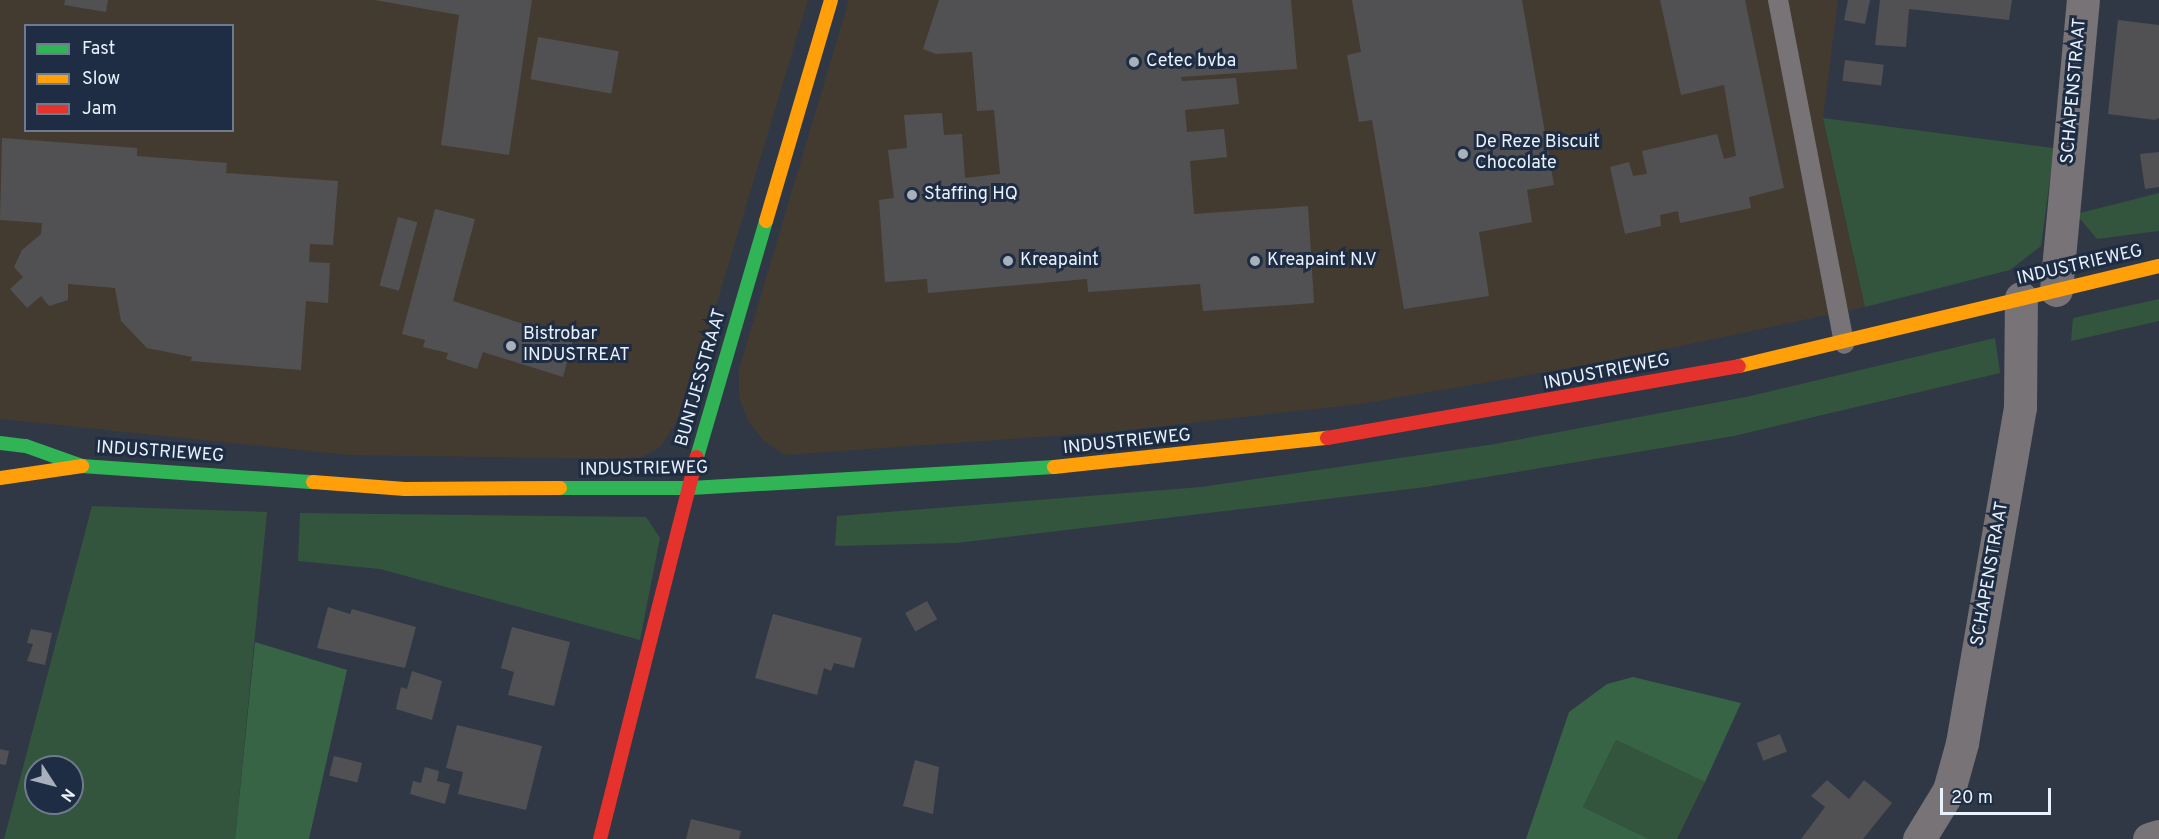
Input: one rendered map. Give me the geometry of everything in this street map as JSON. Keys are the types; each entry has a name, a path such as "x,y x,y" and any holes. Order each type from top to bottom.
{"main road":[{"name":"BUNTJESSTRAAT","path":"600,839 691,488 831,0"},
{"name":"INDUSTRIEWEG","path":"0,443 26,446 82,465 405,489 691,488 1112,464 1354,435 1615,392 1844,344 2020,298 2159,266"},
{"name":"INDUSTRIEWEG","path":"0,478 18,479 82,465"}],"street":[{"name":"SCHAPENSTRAAT","path":"2056,290 2083,0"},
{"name":"SCHAPENSTRAAT","path":"1919,839 1949,790 1962,743 2020,407 2020,298"},
{"path":"2149,839 2159,836"}],"lane":[{"path":"1778,0 1844,344"}],"shaded area":[{"path":"0,0 808,0 685,409 660,447 638,459 349,455 0,419"},
{"path":"849,0 1838,0 1823,118 1865,307 1604,362 1360,404 1109,432 785,455 764,441 748,421 739,397 739,369"}],"green space":[{"path":"1823,118 2054,148 2041,246 2010,270 1865,307"},
{"path":"2159,193 2159,231 2097,239 2076,214"},
{"path":"2159,299 2159,321 2071,341 2073,318"},
{"path":"1995,338 2000,373 1734,436 1426,487 957,543 835,546 837,516 1201,487 1495,444 1746,397"},
{"path":"92,506 267,512 235,839 4,839 24,763 24,815 84,815 84,755 26,755"},
{"path":"300,513 646,517 660,538 640,640 380,569 298,561"},
{"path":"255,642 347,670 309,839 235,839"},
{"path":"1633,677 1741,703 1705,782 1616,740 1583,807 1649,839 1526,839 1569,712 1607,684"},
{"path":"1616,740 1705,782 1677,839 1649,839 1583,807"}],"building":[{"path":"65,0 108,0 106,12 64,5"},
{"path":"375,0 532,0 509,155 441,145 459,15"},
{"path":"939,0 1291,0 1297,69 1181,77 1182,81 1236,78 1239,104 1185,110 1187,132 1224,129 1227,157 1190,161 1194,214 1308,206 1314,303 1203,311 1200,284 1088,292 1087,279 928,293 927,279 885,282 879,200 894,198 888,150 907,148 904,115 942,113 944,135 962,134 965,178 1000,174 994,110 977,111 972,52 936,54 923,49"},
{"name":"De Reze Biscuit Chocolate","path":"1352,0 1522,0 1554,185 1527,190 1532,222 1479,232 1489,296 1404,309 1372,120 1359,122 1347,55 1361,52"},
{"path":"1660,0 1745,0 1784,188 1749,197 1751,208 1680,223 1678,211 1660,215 1661,226 1625,234 1610,167 1629,162 1633,176 1647,174 1642,151 1717,134 1724,159 1736,156 1724,85 1681,95"},
{"path":"1848,0 1870,0 1865,24 1844,20"},
{"path":"1880,0 2012,0 2009,20 1909,9 1906,47 1875,45"},
{"path":"2118,20 2159,25 2159,118 2155,120 2108,114"},
{"path":"538,37 619,51 611,94 531,79"},
{"path":"1845,60 1884,65 1881,86 1842,81"},
{"path":"2,138 137,148 137,156 227,163 226,173 338,181 333,245 310,244 309,262 330,263 328,303 306,301 301,370 191,361 192,357 147,348 121,321 115,288 68,284 68,300 49,306 41,296 27,308 10,289 23,277 14,267 22,250 41,234 42,223 0,220"},
{"path":"2159,152 2159,187 2145,189 2140,154"},
{"path":"435,209 475,219 453,301 573,340 563,377 483,352 477,369 446,359 448,353 423,347 425,340 402,334"},
{"path":"398,217 417,222 399,291 380,286"},
{"path":"927,601 937,619 915,631 905,613"},
{"path":"328,607 350,614 352,609 416,627 405,668 317,648"},
{"path":"773,614 862,638 854,668 834,663 831,671 824,668 817,695 755,678"},
{"path":"512,627 570,642 554,706 508,695 514,672 501,668"},
{"path":"31,629 52,633 45,665 27,661 33,644 27,643"},
{"path":"412,671 442,681 432,720 396,709 401,687 407,689"},
{"path":"457,725 542,746 526,810 458,794 463,772 446,768"},
{"path":"1780,734 1787,752 1763,761 1757,743"},
{"path":"0,749 9,751 6,765 0,764"},
{"path":"334,756 362,763 357,782 329,775"},
{"path":"915,760 939,767 933,814 903,806"},
{"path":"425,767 439,771 437,781 450,784 445,804 410,794 413,781 421,783"},
{"path":"1827,780 1849,799 1864,780 1892,803 1863,839 1801,839 1825,807 1811,796"},
{"path":"691,819 741,831 739,839 686,839"}],"traffic: fast":[{"path":"697,457 766,221"},
{"path":"0,443 26,446 82,466 313,482"},
{"path":"560,488 691,488 1054,467"}],"traffic: slow":[{"path":"766,221 831,0"},
{"path":"1739,366 2159,266"},
{"path":"1054,467 1327,438"},
{"path":"0,478 82,466"},
{"path":"313,482 405,489 560,488"}],"traffic: jam":[{"path":"1327,438 1739,366"},
{"path":"600,839 697,457"}],"place":[{"name":"Cetec bvba","path":"1134,62"},
{"name":"De Reze Biscuit Chocolate","path":"1463,154"},
{"name":"Staffing HQ","path":"912,195"},
{"name":"Kreapaint","path":"1008,261"},
{"name":"Kreapaint N.V","path":"1255,261"},
{"name":"Bistrobar INDUSTREAT","path":"511,346"}]}
